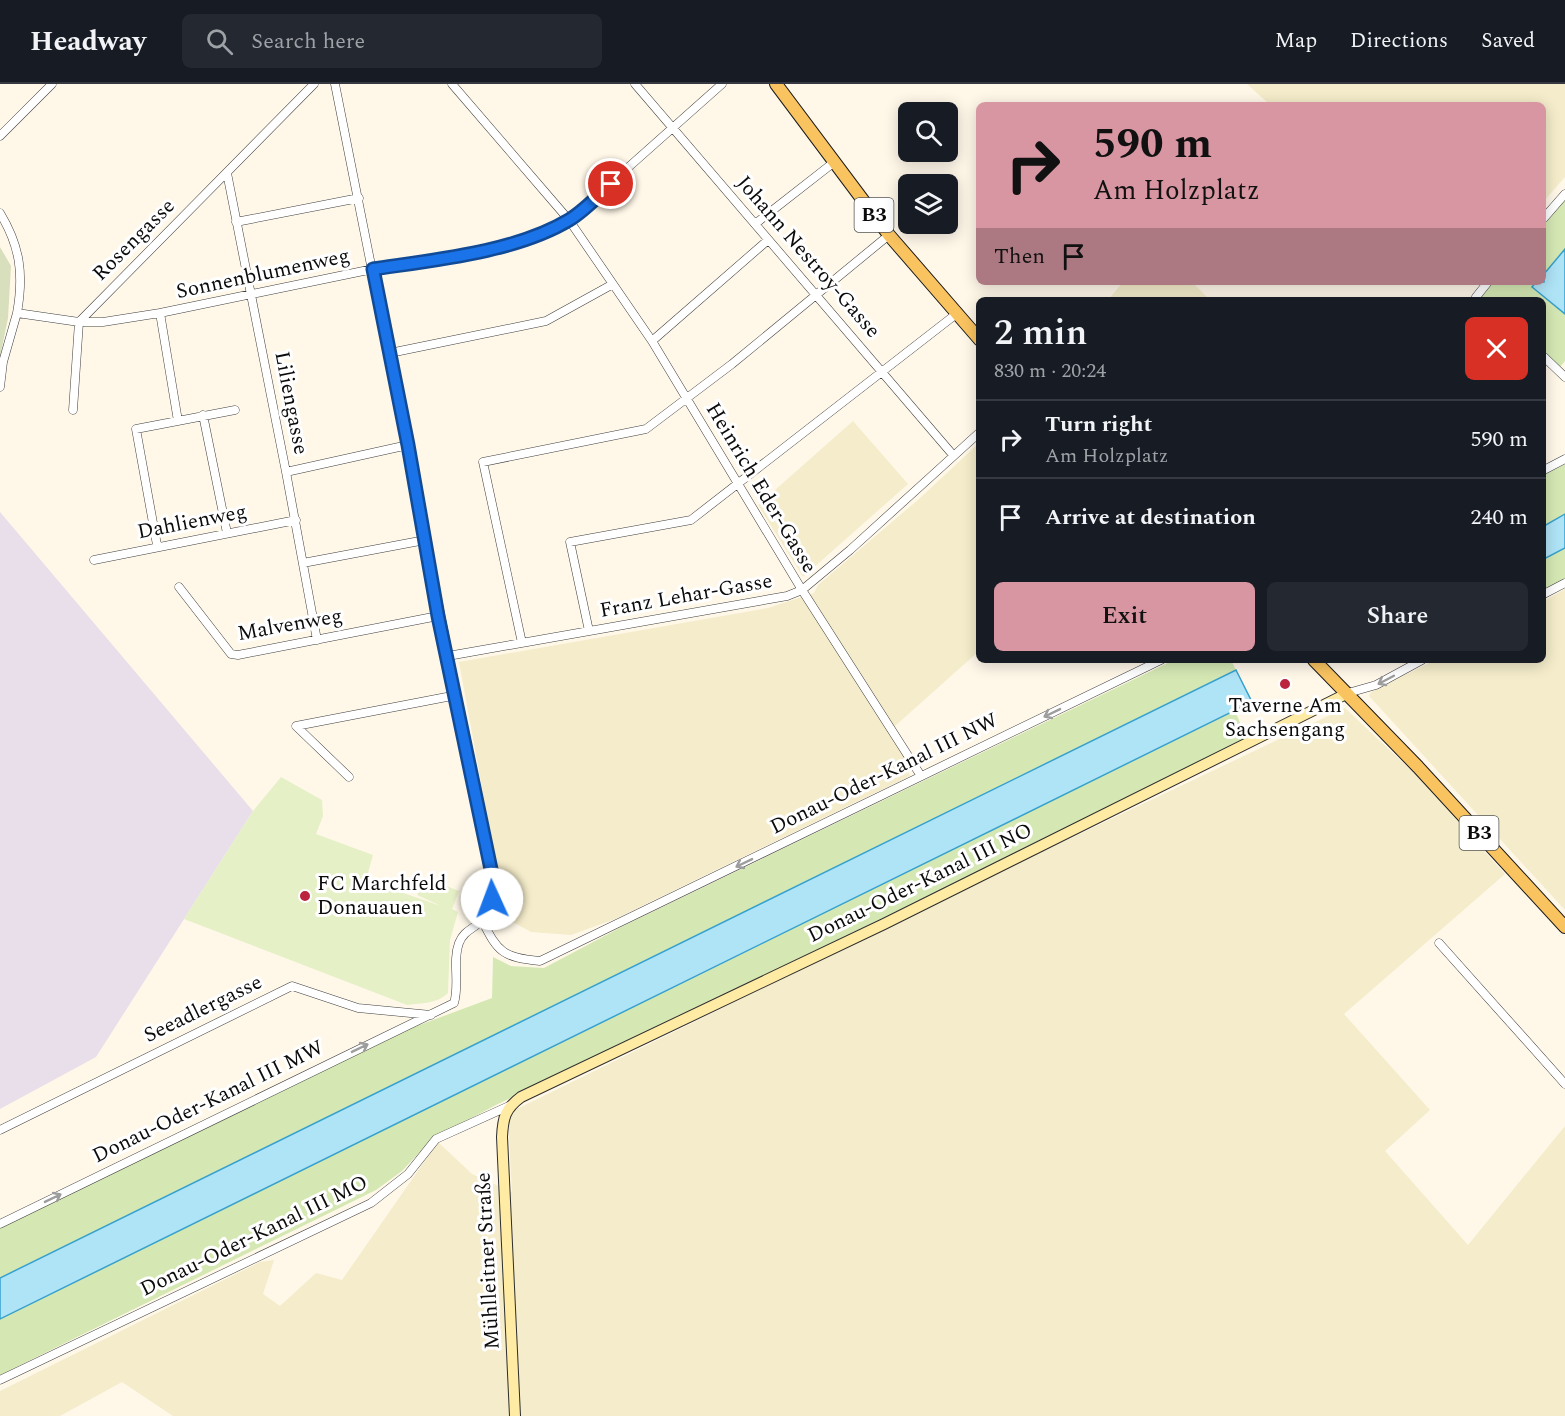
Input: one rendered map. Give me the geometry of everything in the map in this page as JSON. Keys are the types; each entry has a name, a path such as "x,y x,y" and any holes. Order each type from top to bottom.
{"main road":[{"name":"B3","path":"776,84 889,235 955,315 976,336"},
{"name":"B3","path":"1317,663 1348,693 1565,927"}],"street":[{"path":"0,136 52,84"},
{"name":"Rosengasse","path":"79,322 314,84"},
{"path":"335,84 408,445 438,616 457,695 492,874 492,899 482,920 465,931 458,945 458,993 454,1003 433,1016"},
{"name":"Heinrich Eder-Gasse","path":"452,84 569,220 652,341 802,590 921,776"},
{"name":"Johann Nestroy-Gasse","path":"635,84 953,454"},
{"name":"Sonnenblumenweg","path":"79,322 103,322 160,314 373,269 450,258 519,241 569,220 722,84"},
{"path":"755,224 833,163"},
{"name":"Liliengasse","path":"226,173 296,520 316,640"},
{"path":"1546,216 1565,194"},
{"path":"236,222 359,198"},
{"path":"0,213 15,239 20,291 3,362 0,387"},
{"path":"522,643 483,462 646,429 687,401 889,235"},
{"path":"652,341 768,240"},
{"path":"390,353 546,321 613,284"},
{"path":"16,313 79,322 73,410"},
{"path":"160,314 178,421"},
{"path":"589,631 570,542 692,520 955,315"},
{"path":"1546,358 1564,372"},
{"path":"157,545 136,429 235,410"},
{"path":"203,416 227,533"},
{"name":"Franz Lehar-Gasse","path":"448,656 787,596 802,590 850,550 976,435"},
{"path":"286,472 408,445"},
{"path":"1546,469 1565,459"},
{"name":"Dahlienweg","path":"94,560 157,545 296,520"},
{"path":"303,563 425,540"},
{"path":"1546,593 1565,583"},
{"name":"Malvenweg","path":"179,587 231,654 438,616"},
{"name":"Donau-Oder-Kanal III NW","path":"482,920 494,944 512,958 540,961 1155,663"},
{"path":"1348,693 1376,685 1416,663"},
{"name":"Donau-Oder-Kanal III NO","path":"509,1106 521,1097 884,924 1348,693"},
{"path":"349,777 296,726 457,695"},
{"path":"1439,943 1565,1084"},
{"name":"Seeadlergasse","path":"0,1130 292,986 358,1008 433,1016"},
{"name":"Donau-Oder-Kanal III MW","path":"0,1224 390,1033 433,1016"},
{"name":"Donau-Oder-Kanal III MO","path":"0,1380 371,1203 408,1174 436,1139 509,1106"},
{"name":"Mühlleitner Straße","path":"509,1106 502,1120 502,1137 515,1416"}],"shaded area":[{"path":"1247,84 1565,84 1565,177 1546,199 1546,102 1267,102"},
{"path":"1120,285 1195,285 1207,297 1110,297"},
{"path":"853,421 908,484 803,577 758,505"},
{"path":"976,446 976,654 895,726 910,776 615,919 571,935 531,932 511,921 505,913 459,662 768,608 814,593 818,585 919,499"},
{"path":"0,512 253,811 96,1057 0,1109"},
{"path":"1565,589 1565,910 1369,696 1371,692 1429,663 1546,663 1546,600"},
{"path":"1345,708 1416,775 1505,874 1344,1014 1430,1110 1385,1151 1468,1245 1565,1126 1565,1416 173,1416 122,1382 60,1416 0,1416 0,1391 260,1262 274,1260 263,1294 280,1306 316,1273 342,1280 438,1142 472,1174 512,1192 508,1121 515,1110 995,874"}],"green space":[{"path":"1565,199 1565,249 1546,272 1546,222"},
{"path":"0,247 11,266 8,318 0,357"},
{"path":"1490,285 1534,285 1546,297 1482,297"},
{"path":"1546,297 1565,314 1565,361 1560,367 1546,354"},
{"path":"1565,464 1565,514 1546,525 1546,474"},
{"path":"1565,548 1565,578 1546,589 1546,558"},
{"path":"1168,663 1232,663 1236,670 0,1278 0,1227 390,1036 492,998 493,957 511,966 544,968 627,924"},
{"path":"1235,711 1248,741 496,1105 432,1139 402,1171 376,1190 0,1375 0,1319"},
{"name":"FC Marchfeld Donauauen","path":"281,777 322,800 323,816 316,834 373,855 366,880 441,906 417,895 424,877 459,891 452,909 458,912 450,940 448,993 444,997 407,1005 184,919 253,811"}],"water":[{"path":"1565,249 1565,314 1532,287 1546,285 1546,272"},
{"path":"1565,514 1565,548 1546,558 1546,525"},
{"path":"1236,670 1252,702 0,1319 0,1278"}],"place":[{"name":"Taverne Am Sachsengang","path":"1285,684"},
{"name":"FC Marchfeld Donauauen","path":"305,896"}],"route":[{"path":"492,899 492,874 457,695 438,616 408,445 373,269 450,258 519,241 569,220 611,184"}]}
